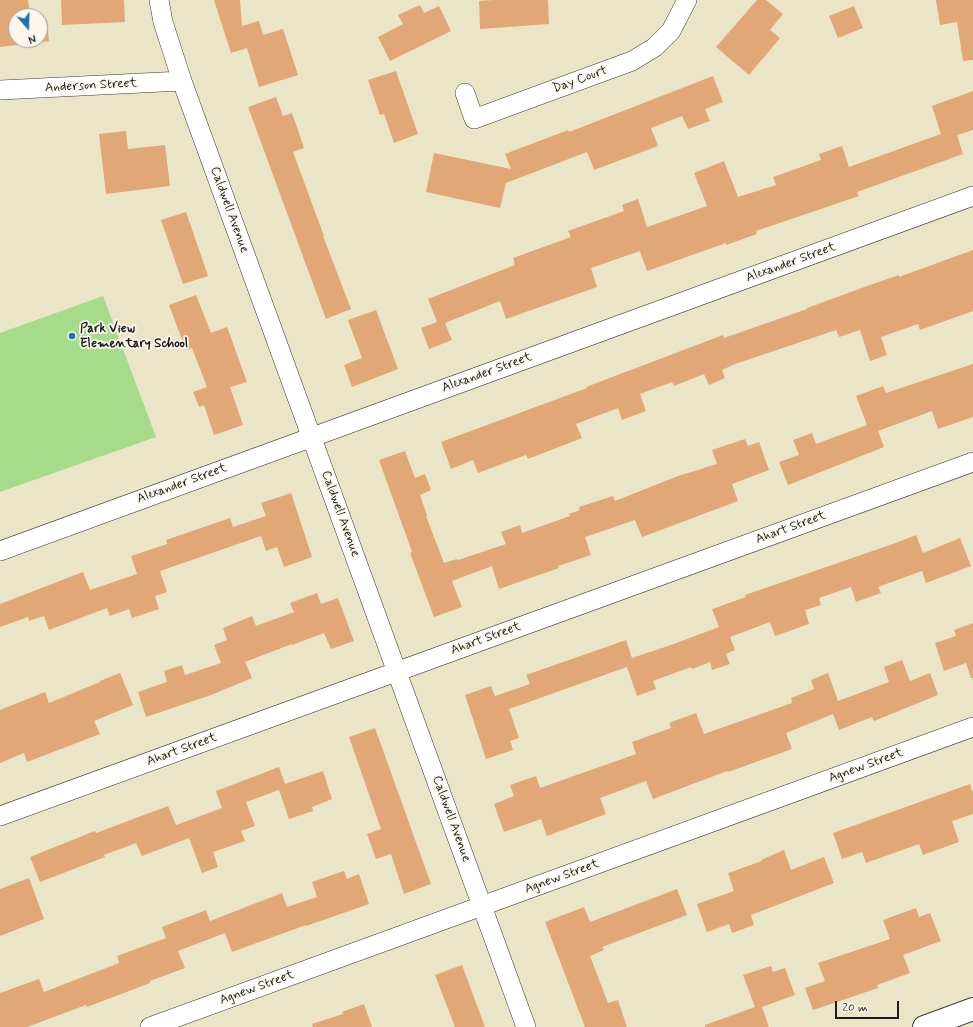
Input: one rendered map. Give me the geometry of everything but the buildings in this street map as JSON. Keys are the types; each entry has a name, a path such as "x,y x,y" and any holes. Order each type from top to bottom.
{"main road":[{"path":"924,1027 973,1009"}],"street":[{"name":"Caldwell Avenue","path":"159,0 163,22 182,81 526,1027"},
{"name":"Day Court","path":"465,93 474,119 632,61 655,48 671,31 687,0"},
{"name":"Anderson Street","path":"0,90 182,81"},
{"name":"Alexander Street","path":"0,551 973,196"},
{"name":"Ahart Street","path":"0,816 973,462"},
{"name":"Agnew Street","path":"150,1027 973,726"}],"green space":[{"path":"103,296 156,437 0,492 0,333"}],"place":[{"name":"Park View Elementary School","path":"72,336"}]}
